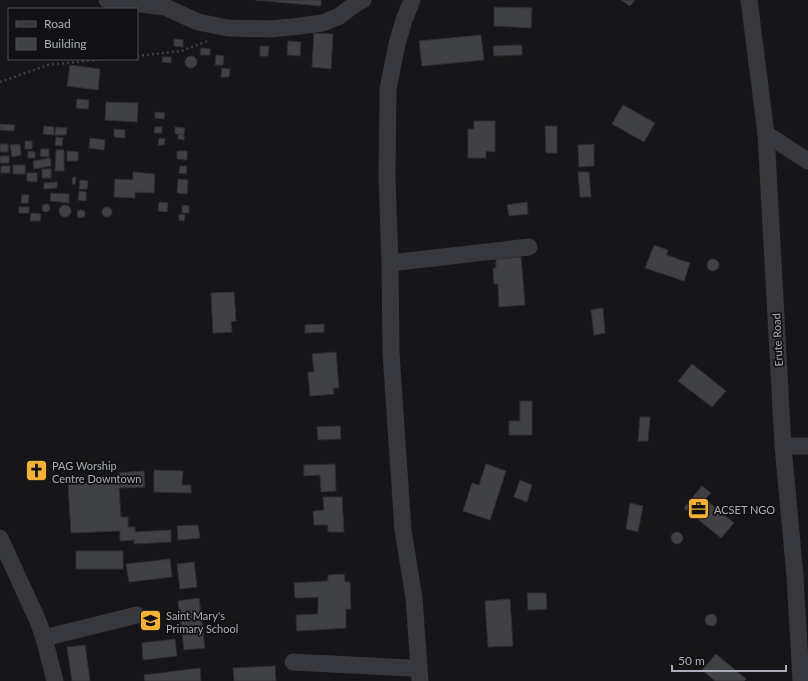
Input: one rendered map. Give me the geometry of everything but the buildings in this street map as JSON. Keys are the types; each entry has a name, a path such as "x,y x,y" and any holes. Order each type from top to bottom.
{"street":[{"path":"107,0 165,7 198,22 228,28 271,29 322,23 338,17 362,0"},
{"path":"412,0 397,44 388,89 387,176 391,353 403,530 414,598 420,674"},
{"name":"Erute Road","path":"749,0 766,134 782,446 801,575 801,681"},
{"path":"766,134 808,161"},
{"path":"390,263 529,247"},
{"path":"782,446 808,446"},
{"path":"0,538 38,620 55,681"},
{"path":"44,638 138,615"},
{"path":"293,662 409,668 420,674"}],"path":[{"path":"138,56 181,51 209,40 228,28"},
{"path":"0,82 48,65 95,60"}],"place":[{"name":"PAG Worship Centre Downtown","path":"36,471"},
{"name":"ACSET NGO","path":"699,509"},
{"name":"Saint Mary's Primary School","path":"151,621"}]}
